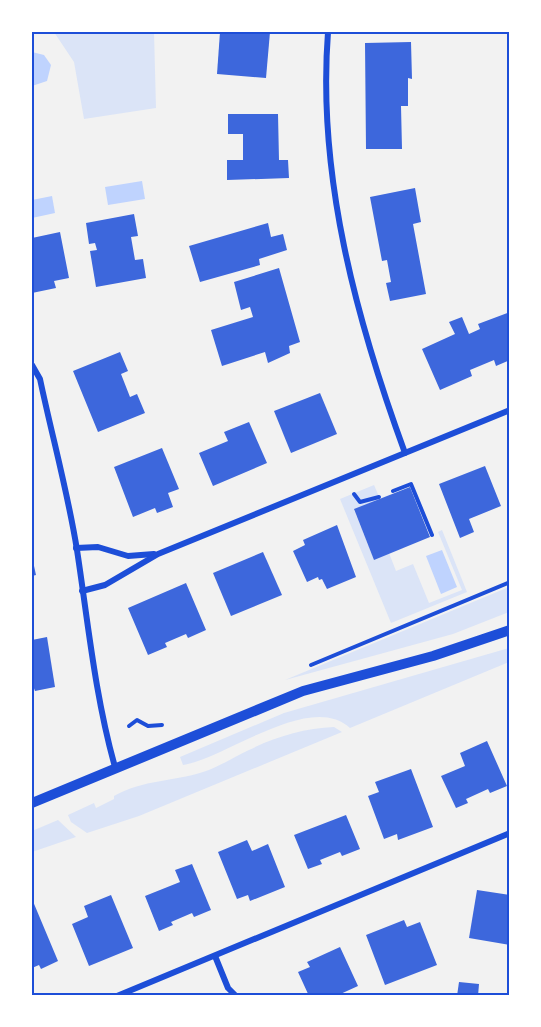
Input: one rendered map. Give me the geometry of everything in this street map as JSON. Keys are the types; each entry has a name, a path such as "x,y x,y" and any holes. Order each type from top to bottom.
{"street":[{"path":"328,32 327,119 335,192 348,271 379,383 405,453"},
{"path":"32,365 40,379 76,548 106,734 115,767"},
{"path":"82,591 105,585 158,554 510,410"},
{"path":"76,548 98,547 128,556 158,554"},
{"path":"32,803 303,691 433,656 510,630"},
{"path":"117,996 510,833"},
{"path":"215,956 228,988 236,996"}],"path":[{"path":"393,491 411,484 432,535"},
{"path":"354,493 360,502 379,497"},
{"path":"300,670 510,582"},
{"path":"129,726 137,720 148,726 170,723"}],"shaded area":[{"path":"54,32 154,32 156,108 84,119 74,62"},
{"path":"374,485 380,499 354,510 374,559 389,553 396,571 413,564 429,603 462,590 438,532 442,530 467,592 391,623 340,499"},
{"path":"509,587 509,612 453,634 285,680"},
{"path":"509,648 509,662 350,728 333,719 313,717 268,730 201,760 183,765 180,757 284,713"},
{"path":"334,727 342,732 139,816 87,833 71,822 68,815 94,803 96,808 114,799 114,796 125,790 137,786 209,770 280,737 301,731"},
{"path":"58,820 76,837 32,852 32,831"}],"water":[{"path":"32,52 44,55 51,65 47,81 32,86"},
{"path":"142,181 145,199 108,205 105,187"},
{"path":"52,196 55,213 32,218 32,200"},
{"path":"442,550 457,587 441,594 426,556"}],"building":[{"path":"220,32 270,32 266,78 217,74"},
{"path":"411,42 412,79 408,78 408,106 401,106 402,149 366,149 365,43"},
{"path":"228,114 278,114 279,160 288,160 289,178 227,180 227,160 243,160 243,134 228,134"},
{"path":"415,188 421,222 413,224 426,294 390,301 386,283 391,282 387,260 382,261 370,197"},
{"path":"134,214 138,236 131,237 135,260 143,259 146,278 96,287 90,251 97,250 95,243 89,244 86,223"},
{"path":"268,223 271,237 283,234 287,250 259,259 260,265 200,282 189,246"},
{"path":"60,232 69,278 54,281 56,288 32,293 32,238"},
{"path":"279,268 300,342 289,346 290,353 268,363 265,352 222,366 211,330 253,317 250,307 241,310 234,282"},
{"path":"510,312 510,360 496,366 494,360 470,370 472,376 440,390 422,349 455,334 449,322 462,317 469,334 480,329 478,324"},
{"path":"120,352 128,371 121,374 130,397 137,394 145,413 98,432 73,371"},
{"path":"320,393 337,434 291,453 274,411"},
{"path":"249,422 267,463 213,486 199,453 228,441 224,432"},
{"path":"162,448 179,489 168,493 173,507 157,513 155,508 133,517 114,467"},
{"path":"485,466 501,506 469,519 474,532 460,538 439,484"},
{"path":"410,487 430,537 374,560 354,509"},
{"path":"337,525 356,577 327,589 322,579 319,580 318,577 307,582 293,551 305,545 303,540"},
{"path":"263,552 282,595 231,616 213,573"},
{"path":"32,557 36,575 32,576"},
{"path":"186,583 206,630 188,638 186,634 165,643 167,647 148,655 128,608"},
{"path":"47,637 55,687 35,691 32,683 32,640"},
{"path":"487,741 507,786 490,793 488,789 466,799 468,803 456,808 441,776 465,766 460,753"},
{"path":"411,769 433,827 398,840 397,834 384,839 368,796 379,792 375,782"},
{"path":"346,815 360,849 342,856 340,852 320,860 322,864 308,869 294,835"},
{"path":"247,840 252,851 268,844 285,887 250,901 248,895 237,899 218,852"},
{"path":"192,864 211,910 194,917 192,913 171,922 173,925 159,931 145,896 180,882 175,870"},
{"path":"477,890 510,895 510,945 469,938"},
{"path":"111,895 133,948 89,966 72,924 88,917 84,906"},
{"path":"32,899 58,961 41,969 39,965 32,968"},
{"path":"404,920 407,927 420,922 437,965 385,985 366,935"},
{"path":"340,947 358,986 336,996 309,996 298,972 310,967 307,962"},
{"path":"459,982 479,984 478,996 457,996"}]}
